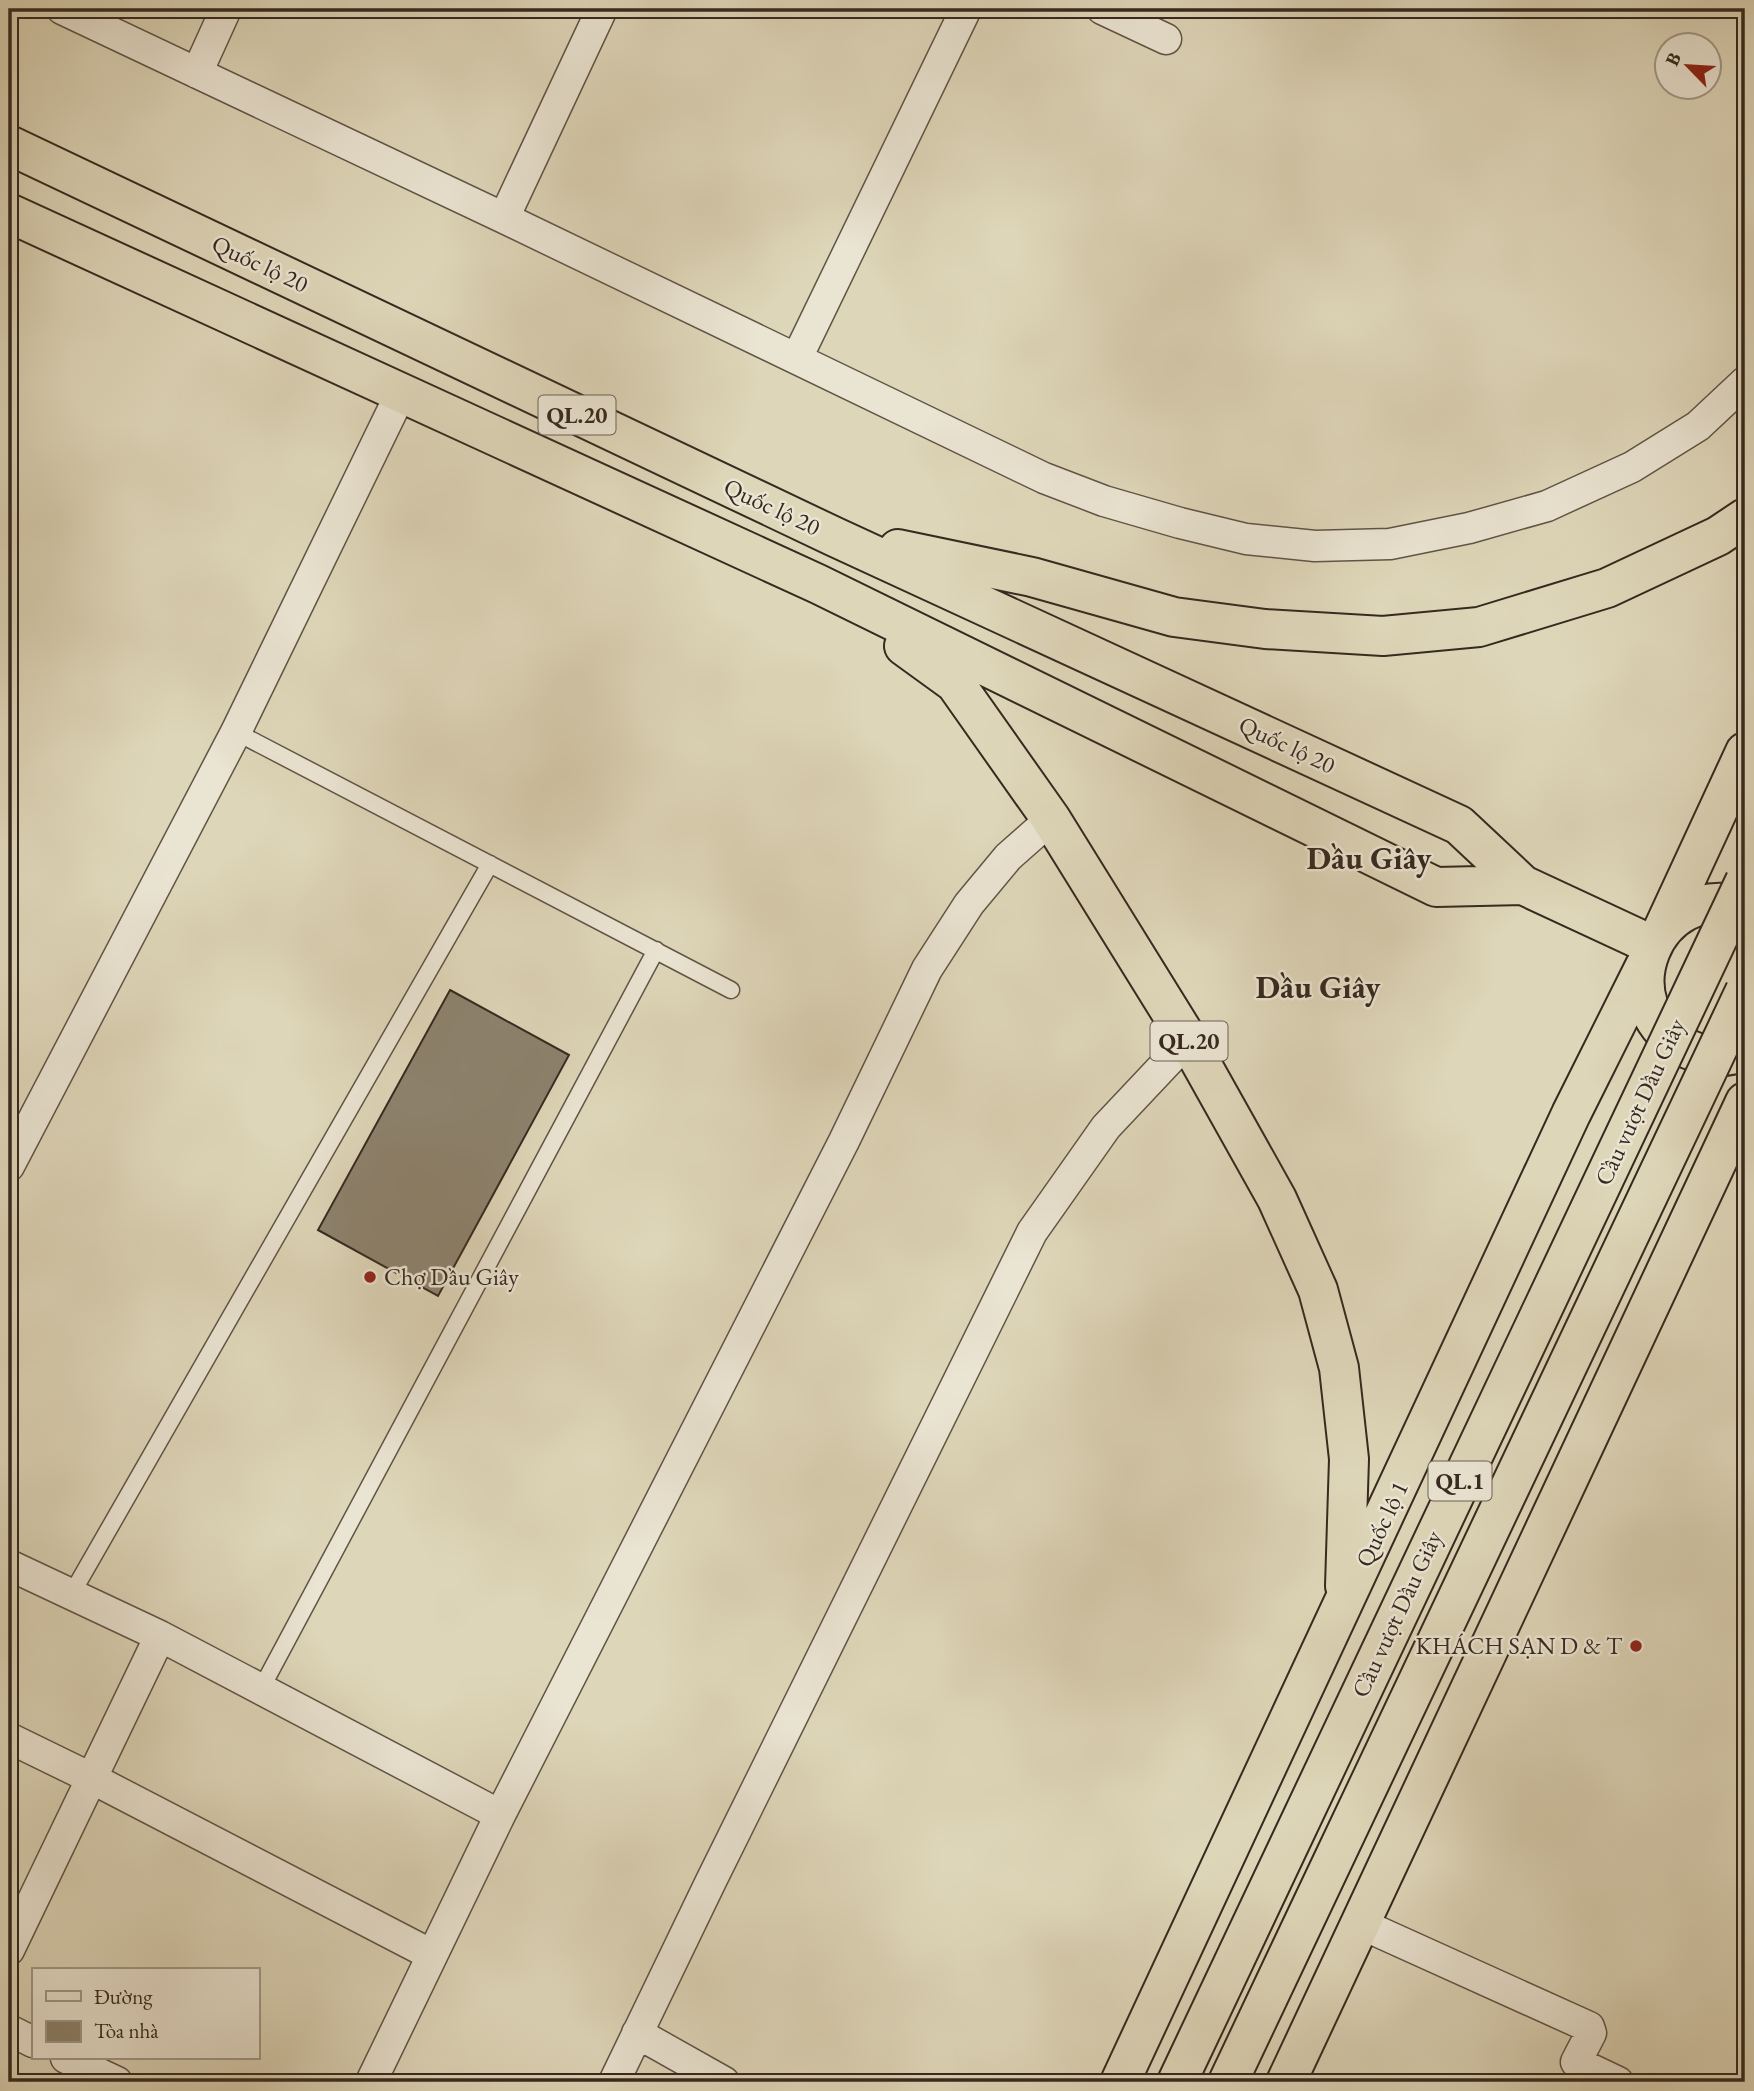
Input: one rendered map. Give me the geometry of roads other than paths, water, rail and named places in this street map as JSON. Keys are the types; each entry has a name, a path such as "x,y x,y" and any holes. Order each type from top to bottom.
{"highway":[{"name":"Quốc lộ 20","path":"9,145 835,537 1458,825 1523,885 1654,946"},
{"name":"Quốc lộ 20","path":"9,213 818,584 1436,887 1523,885"},
{"name":"QL.20","path":"835,537 1032,577 1174,617 1265,629 1383,636 1479,627 1607,588 1718,537 1745,518"},
{"name":"QL.20","path":"818,584 955,683 1051,818 1188,1040 1277,1199 1318,1290 1339,1368 1349,1459 1345,1604"},
{"name":"Quốc lộ 1","path":"1121,2082 1572,1114 1745,752"},
{"name":"Cầu vượt Dầu Giây","path":"1177,2082 1745,881"},
{"path":"1745,907 1722,903 1700,905 1681,914 1654,946 1644,988 1650,1010 1661,1029 1677,1044 1697,1054 1720,1056 1745,1051"},
{"name":"Cầu vượt Dầu Giây","path":"1228,2082 1745,991"},
{"path":"1286,2082 1745,1102"}],"street":[{"path":"62,9 1044,478 1104,502 1246,540 1315,546 1390,544 1469,528 1547,506 1632,467 1698,426 1745,382"},
{"path":"197,73 226,9"},
{"path":"504,218 602,9"},
{"path":"797,358 967,9"},
{"path":"1102,9 1166,39"},
{"path":"9,1166 236,732 401,393"},
{"path":"371,2082 500,1815 844,1141 928,969 969,904 1008,857 1051,818"},
{"path":"614,2082 1032,1232 1106,1127 1188,1040"},
{"path":"9,1564 160,1636 500,1815"},
{"path":"9,1950 160,1636"},
{"path":"9,1738 92,1778 432,1955"},
{"path":"1361,1924 1589,2027 1591,2033 1576,2062 1618,2082"},
{"path":"9,2030 32,2042"},
{"path":"637,2033 724,2082"},
{"path":"70,2060 117,2082"}],"lane":[{"path":"236,732 732,990"},
{"path":"71,1595 490,864"},
{"path":"261,1689 656,950"}],"place":[{"name":"Chợ Dầu Giây","path":"370,1277"},
{"name":"KHÁCH SẠN D & T","path":"1636,1646"}],"district":[{"name":"Dầu Giây","path":"1369,858"},
{"name":"Dầu Giây","path":"1318,987"}]}
